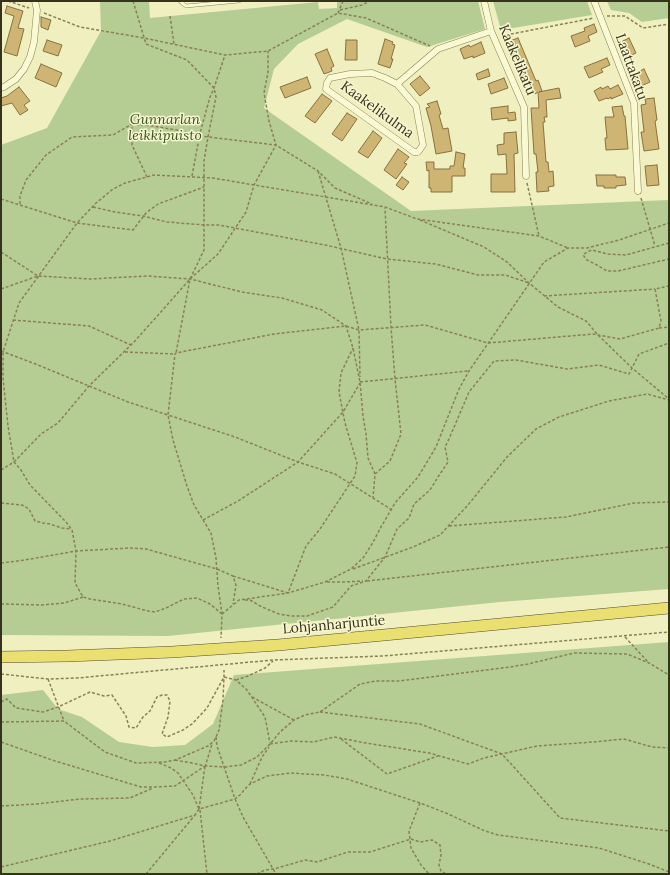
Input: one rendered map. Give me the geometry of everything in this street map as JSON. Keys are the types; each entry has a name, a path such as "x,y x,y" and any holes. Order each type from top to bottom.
{"highway":[{"name":"Lohjanharjuntie","path":"1,657 172,652 278,645 669,608"}],"street":[{"path":"1,88 16,79 24,69 30,57 34,42 37,10 36,1"},
{"name":"Kaakelikatu","path":"484,1 492,34 524,107 526,176"},
{"name":"Laattakatu","path":"594,1 634,103 638,191"},
{"path":"397,84 438,49 492,34"},
{"name":"Kaakelikulma","path":"372,73 397,84 416,106 423,145 418,152 414,152 326,89 330,78 350,74 372,73"}],"lane":[{"path":"180,1 186,6 239,1"}],"path":[{"path":"8,1 37,10 80,27 144,38 225,55 268,51 338,13 343,1"},
{"path":"133,1 146,44 187,60 214,88 216,97 204,160 204,250 190,279 175,354 168,415 173,440 187,486 194,505 211,533 216,558 222,614 221,638"},
{"path":"340,10 362,5 370,1"},
{"path":"338,13 366,18 438,49"},
{"path":"170,16 174,44"},
{"path":"492,34 600,17 625,16 643,28 669,24"},
{"path":"1,470 14,462 41,434 58,423 89,386 131,345 190,279 218,254 236,228 246,212 254,185 276,145 269,121 264,93 268,72 268,51"},
{"path":"192,176 210,97 225,55"},
{"path":"132,124 132,144 147,177"},
{"path":"20,205 20,196 26,180 46,156 72,137 113,135 132,124 182,131 200,136 276,145 318,171 335,188 376,206"},
{"path":"318,171 341,248 359,330 360,382 363,416 368,458 375,474 373,498"},
{"path":"83,597 75,583 76,551 72,530 30,485 14,462 5,399 2,351 19,303 38,276 77,223 92,207 113,189 125,183 154,175 213,178 376,206 417,219 484,247 507,262 558,307 586,321 598,335 632,368 669,400"},
{"path":"526,176 539,236"},
{"path":"1,199 77,223 133,230 143,216 158,204 204,187"},
{"path":"638,191 655,246"},
{"path":"92,207 168,222 219,225 341,248 387,259 436,264 478,275 506,275 529,283"},
{"path":"375,474 390,460 401,434 391,327 385,208"},
{"path":"417,219 539,236 568,248 586,248 619,240 669,223"},
{"path":"669,243 626,255 608,254 592,250 583,255 587,260 597,264 607,271 618,271 669,259"},
{"path":"351,569 366,554 395,503 418,477 436,447 459,389 469,371 544,262 568,248"},
{"path":"1,252 38,276"},
{"path":"1,289 38,276 90,279 147,276 190,279 242,292 289,300 322,310 346,326 359,330 425,325 488,343 593,334 620,339 659,328 669,327"},
{"path":"544,296 656,289 669,286"},
{"path":"656,289 661,321 659,328"},
{"path":"13,320 89,326 131,345"},
{"path":"203,520 238,502 298,462 343,412 360,382 346,326"},
{"path":"124,352 175,354 274,334 346,326"},
{"path":"239,600 250,600 279,614 290,616 307,616 334,607 351,586 366,581 385,557 397,529 409,518 414,504 430,490 448,462 445,447 469,392 494,361 516,360 568,369 598,364 629,374 639,354 669,344"},
{"path":"288,592 306,546 320,529 355,476 357,464 345,423 339,392 341,373 352,348"},
{"path":"2,351 33,362 128,402 235,437 298,462 334,474 392,510"},
{"path":"360,382 469,371"},
{"path":"222,614 239,600 288,592 325,582 351,569 413,547 440,535 468,505 507,457 536,429 559,418 609,401 647,394 669,400"},
{"path":"448,526 566,517 634,503 669,502"},
{"path":"1,503 22,505 29,509 35,521 42,524 50,524 72,530"},
{"path":"325,582 366,581 669,547"},
{"path":"1,562 25,560 76,551 130,548 146,549 217,569 233,576 288,592"},
{"path":"233,576 236,585 233,605"},
{"path":"1,604 42,605 64,603 83,597 155,612 184,599 197,598 210,604 222,614"},
{"path":"1,674 48,679 77,678 273,660 383,656 669,632"},
{"path":"625,636 649,664"},
{"path":"320,712 360,684 376,681 399,681 510,667 574,653 627,654 669,675"},
{"path":"236,680 264,668 273,660"},
{"path":"48,679 64,721 105,752 136,763 165,762 175,760 202,749 208,746 216,737 219,730 224,670"},
{"path":"146,874 200,809 235,799 240,795 250,784 262,757 270,744 265,717 247,690 236,680 224,677"},
{"path":"1,702 8,699 16,708 43,712 58,708 90,692 104,696 112,696 126,716 129,727 136,728 143,717 150,711 157,698 162,695 167,695 170,701 168,717 162,734 167,737 192,724 207,708 224,677"},
{"path":"251,696 294,720"},
{"path":"175,760 205,766 223,767 241,765 257,757 280,732 294,720 305,715 320,712 420,724 502,754 560,818 669,831"},
{"path":"1,722 64,721"},
{"path":"216,737 223,767 235,799 243,817 276,874"},
{"path":"270,744 291,741 314,742 334,737 430,753 468,764 484,758 537,746 624,739 652,748 669,748"},
{"path":"339,738 387,774 438,756"},
{"path":"1,742 72,766 142,787 155,788 175,786 205,766"},
{"path":"207,874 200,809 205,766 212,742"},
{"path":"156,762 172,768 178,773 193,795 200,809"},
{"path":"250,784 267,776 291,773 324,774 347,779 420,803 485,831 498,835 599,848 669,872"},
{"path":"1,806 80,799 130,798 155,788"},
{"path":"420,803 409,831 411,848 421,865 429,874"},
{"path":"1,867 110,841 194,816"},
{"path":"257,874 265,870 305,860 317,862 348,852 370,852 410,839 420,842 432,840 440,845 441,855 439,865 441,871 446,874 466,874"}],"green space":[{"name":"Gunnarlan leikkipuisto","path":"100,1 149,1 150,18 318,2 319,9 337,8 337,1 478,1 485,29 427,47 347,19 298,44 274,69 264,108 411,211 669,200 669,589 500,602 168,636 1,635 1,145 47,128 101,31"},
{"path":"493,1 587,1 592,15 501,30"},
{"path":"607,1 669,1 669,18 642,22 629,13 611,10"},
{"path":"669,642 669,874 1,874 1,695 43,690 58,709 82,717 119,742 153,747 185,745 213,724 234,675"}],"building":[{"path":"7,6 23,11 18,28 24,29 17,56 4,52 14,16 5,13"},
{"path":"41,17 51,20 48,30 41,27"},
{"path":"594,24 597,32 588,36 590,41 575,47 571,36 585,31 584,28"},
{"path":"518,38 536,81 538,80 542,91 539,92 559,88 561,98 546,100 547,117 544,117 545,122 543,122 546,162 548,162 549,172 553,171 554,186 548,187 549,191 537,192 536,172 538,172 536,154 534,154 531,108 539,108 538,92 535,94 531,84 525,86 510,51 513,50 510,41"},
{"path":"629,38 636,53 626,58 619,43"},
{"path":"385,39 393,42 392,44 395,45 390,68 378,64"},
{"path":"47,40 62,45 58,56 43,51"},
{"path":"346,40 357,40 357,60 345,60"},
{"path":"481,42 485,53 473,58 473,56 464,59 460,49 469,45 470,47"},
{"path":"327,49 334,66 331,68 332,71 324,74 315,54"},
{"path":"607,58 610,65 601,69 603,72 589,78 584,67"},
{"path":"41,64 62,73 56,87 35,78"},
{"path":"488,69 490,76 478,80 476,74"},
{"path":"644,69 650,82 639,87 634,74"},
{"path":"420,76 430,88 420,96 410,84"},
{"path":"307,77 311,88 285,98 280,87"},
{"path":"504,78 508,88 491,94 488,84"},
{"path":"618,85 623,94 611,99 611,97 599,101 594,91 601,87 602,89 608,86 610,89"},
{"path":"19,87 30,101 24,105 28,110 20,115 12,103 1,106 1,98 7,96"},
{"path":"322,94 332,101 315,123 305,116"},
{"path":"654,98 657,120 655,121 659,149 644,151 641,132 644,132 641,105 646,104 645,99"},
{"path":"437,101 443,129 448,128 452,151 436,154 426,108 430,107 427,104"},
{"path":"508,106 508,113 515,112 516,120 508,121 508,118 492,120 491,108"},
{"path":"622,106 625,116 628,149 606,150 605,138 607,138 605,117 614,117 612,107"},
{"path":"347,113 357,119 342,141 332,134"},
{"path":"373,131 382,138 368,158 358,152"},
{"path":"516,132 518,153 514,154 515,192 491,192 491,174 507,174 506,154 498,155 497,145 504,144 504,133"},
{"path":"398,149 409,157 404,163 407,164 396,179 384,170"},
{"path":"456,152 465,154 463,168 465,168 465,176 452,176 452,192 431,192 431,188 429,188 429,170 427,171 426,162 434,162 434,169 450,169 450,166 454,166"},
{"path":"657,165 659,185 647,186 645,166"},
{"path":"596,175 616,175 616,177 625,177 626,185 616,186 616,188 604,188 604,186 597,186"},
{"path":"402,177 409,182 403,190 396,185"}]}
